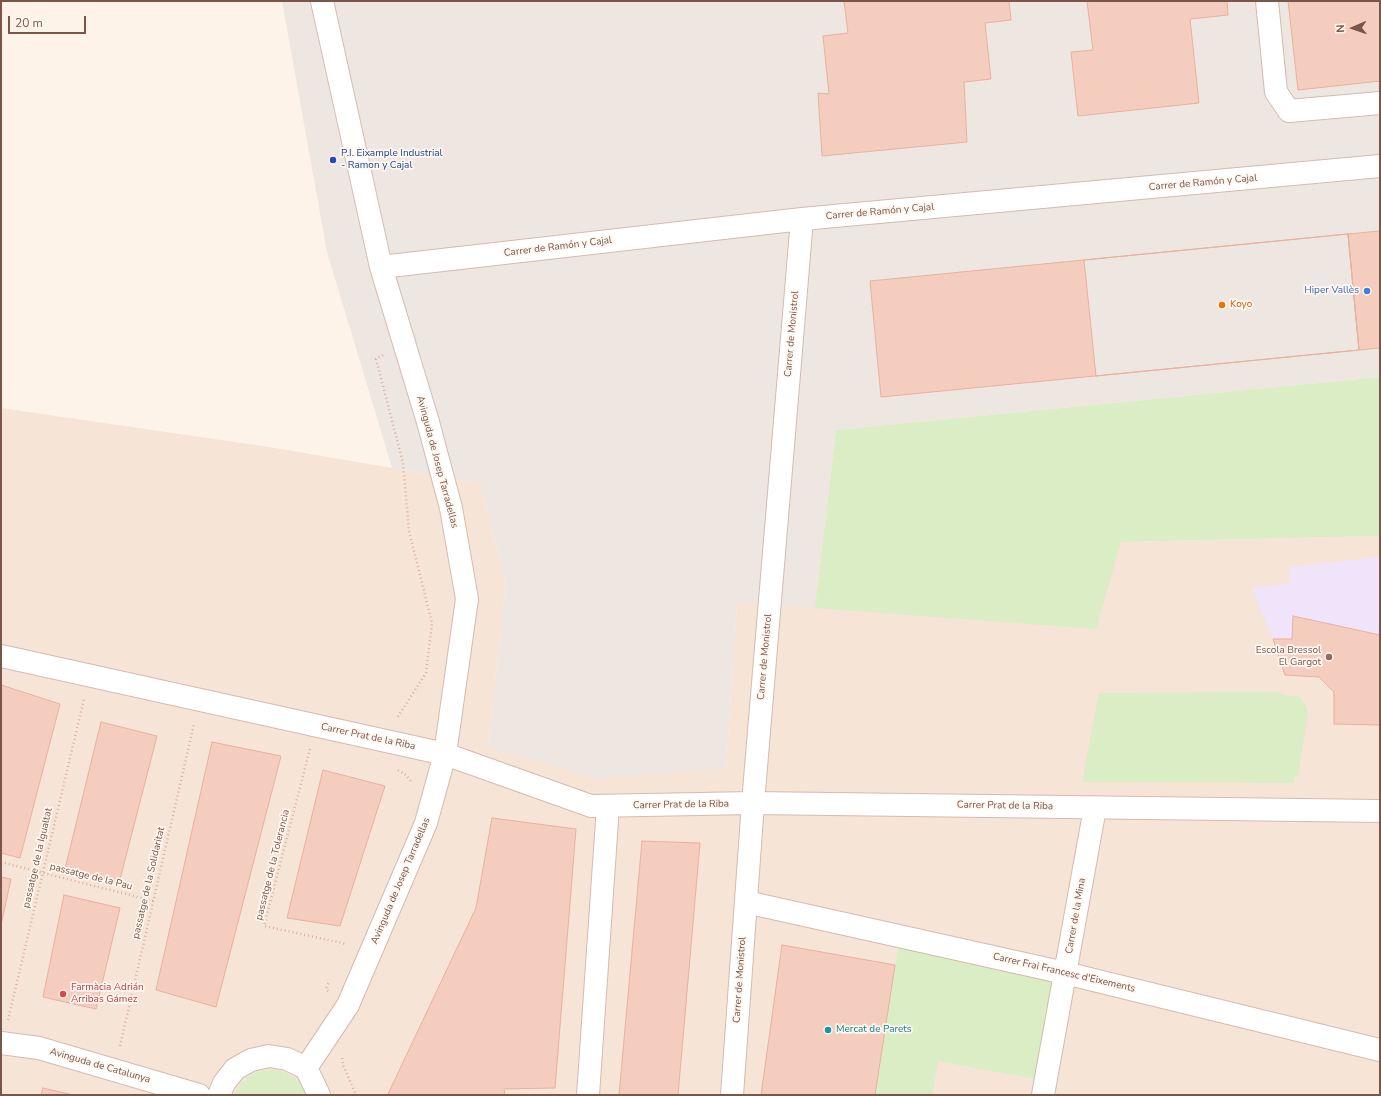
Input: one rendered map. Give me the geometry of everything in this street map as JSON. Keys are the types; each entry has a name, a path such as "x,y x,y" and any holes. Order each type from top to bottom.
{"street":[{"name":"Avinguda de Josep Tarradellas","path":"306,1068 348,1005 426,823 445,754 467,599 451,508 428,422 381,267 322,1"},
{"path":"1267,1 1276,92 1289,111 1380,103"},
{"name":"Carrer de Ramón y Cajal","path":"381,267 802,219 1380,166"},
{"name":"Carrer de Monistrol","path":"732,1095 753,803 802,219"},
{"name":"Carrer Prat de la Riba","path":"1,656 445,754 592,806 753,803 1380,811"},
{"path":"588,1095 608,806"},
{"name":"Carrer de la Mina","path":"1043,1095 1095,808"},
{"name":"Carrer Frai Francesc d'Eixements","path":"746,902 1065,973 1380,1050"},
{"name":"Avinguda de Catalunya","path":"2,1043 39,1048 199,1095"},
{"path":"219,1095 224,1083 235,1069 251,1060 269,1056 287,1059 306,1068 319,1095"}],"path":[{"path":"396,718 426,673 432,623 409,531 403,463 376,359 404,345"},
{"name":"passatge de la Igualtat","path":"2,1043 89,676"},
{"name":"passatge de la Solidaritat","path":"115,1070 199,700"},
{"name":"passatge de la Tolerancia","path":"316,726 264,926 372,950"},
{"path":"396,769 409,779 412,783 412,789"},
{"name":"passatge de la Pau","path":"1,862 153,901"},
{"path":"344,950 350,937"},
{"path":"326,989 332,976"},
{"path":"343,1050 343,1066 356,1095"}],"shaded area":[{"path":"282,1 1380,1 1380,377 836,430 815,608 737,602 726,768 595,778 488,747 506,583 480,483 392,468 327,252"},
{"path":"1,408 269,447 480,483 506,583 488,747 726,768 737,602 1120,542 1380,536 1380,1095 1,1095"},
{"name":"Escola Bressol El Gargot","path":"1380,557 1380,725 1334,724 1334,692 1319,677 1285,675 1273,639 1252,588 1289,584 1289,567"}],"green space":[{"path":"1380,377 1380,536 1121,542 1096,629 815,608 836,430"},
{"path":"1276,692 1288,696 1299,696 1308,712 1298,776 1294,777 1294,783 1082,782 1099,693"},
{"path":"900,936 1065,973 1045,1081 938,1061 932,1095 875,1095"},
{"path":"274,1070 286,1073 297,1080 306,1090 307,1095 234,1095 239,1086 248,1077 260,1071"}],"building":[{"path":"844,1 1009,1 1011,20 985,23 991,79 964,82 967,142 822,156 818,93 829,94 823,36 848,33"},
{"path":"1087,1 1227,1 1228,15 1190,19 1199,103 1078,116 1071,52 1093,50"},
{"path":"1288,1 1380,1 1380,81 1298,90"},
{"name":"Hiper Vallès","path":"1380,231 1380,348 1359,350 1348,234"},
{"path":"1348,234 1359,350 881,397 870,281"},
{"name":"Koyo","path":"1348,234 1359,350 1096,376 1084,260"},
{"path":"1293,616 1380,635 1380,725 1334,724 1334,692 1319,677 1285,675 1273,639 1292,639"},
{"path":"1,685 60,704 20,858 1,853"},
{"path":"101,722 157,736 119,883 65,869"},
{"path":"212,742 281,756 216,1007 156,990"},
{"path":"323,770 385,786 340,926 287,918"},
{"path":"492,818 576,829 555,1088 504,1089 505,1095 389,1095 388,1094 476,908"},
{"path":"642,841 700,843 678,1095 619,1095"},
{"path":"1,877 11,879 1,925"},
{"path":"64,895 120,908 96,1009 43,997"},
{"name":"Mercat de Parets","path":"782,945 895,965 875,1095 761,1095"},
{"path":"43,1088 73,1095 41,1095"}],"place":[{"name":"P.I. Eixample Industrial - Ramon y Cajal","path":"333,160"},
{"name":"Hiper Vallès","path":"1367,291"},
{"name":"Koyo","path":"1222,305"},
{"name":"Escola Bressol El Gargot","path":"1329,657"},
{"name":"Farmàcia Adrián Arribas Gámez","path":"63,994"},
{"name":"Mercat de Parets","path":"828,1030"}]}
